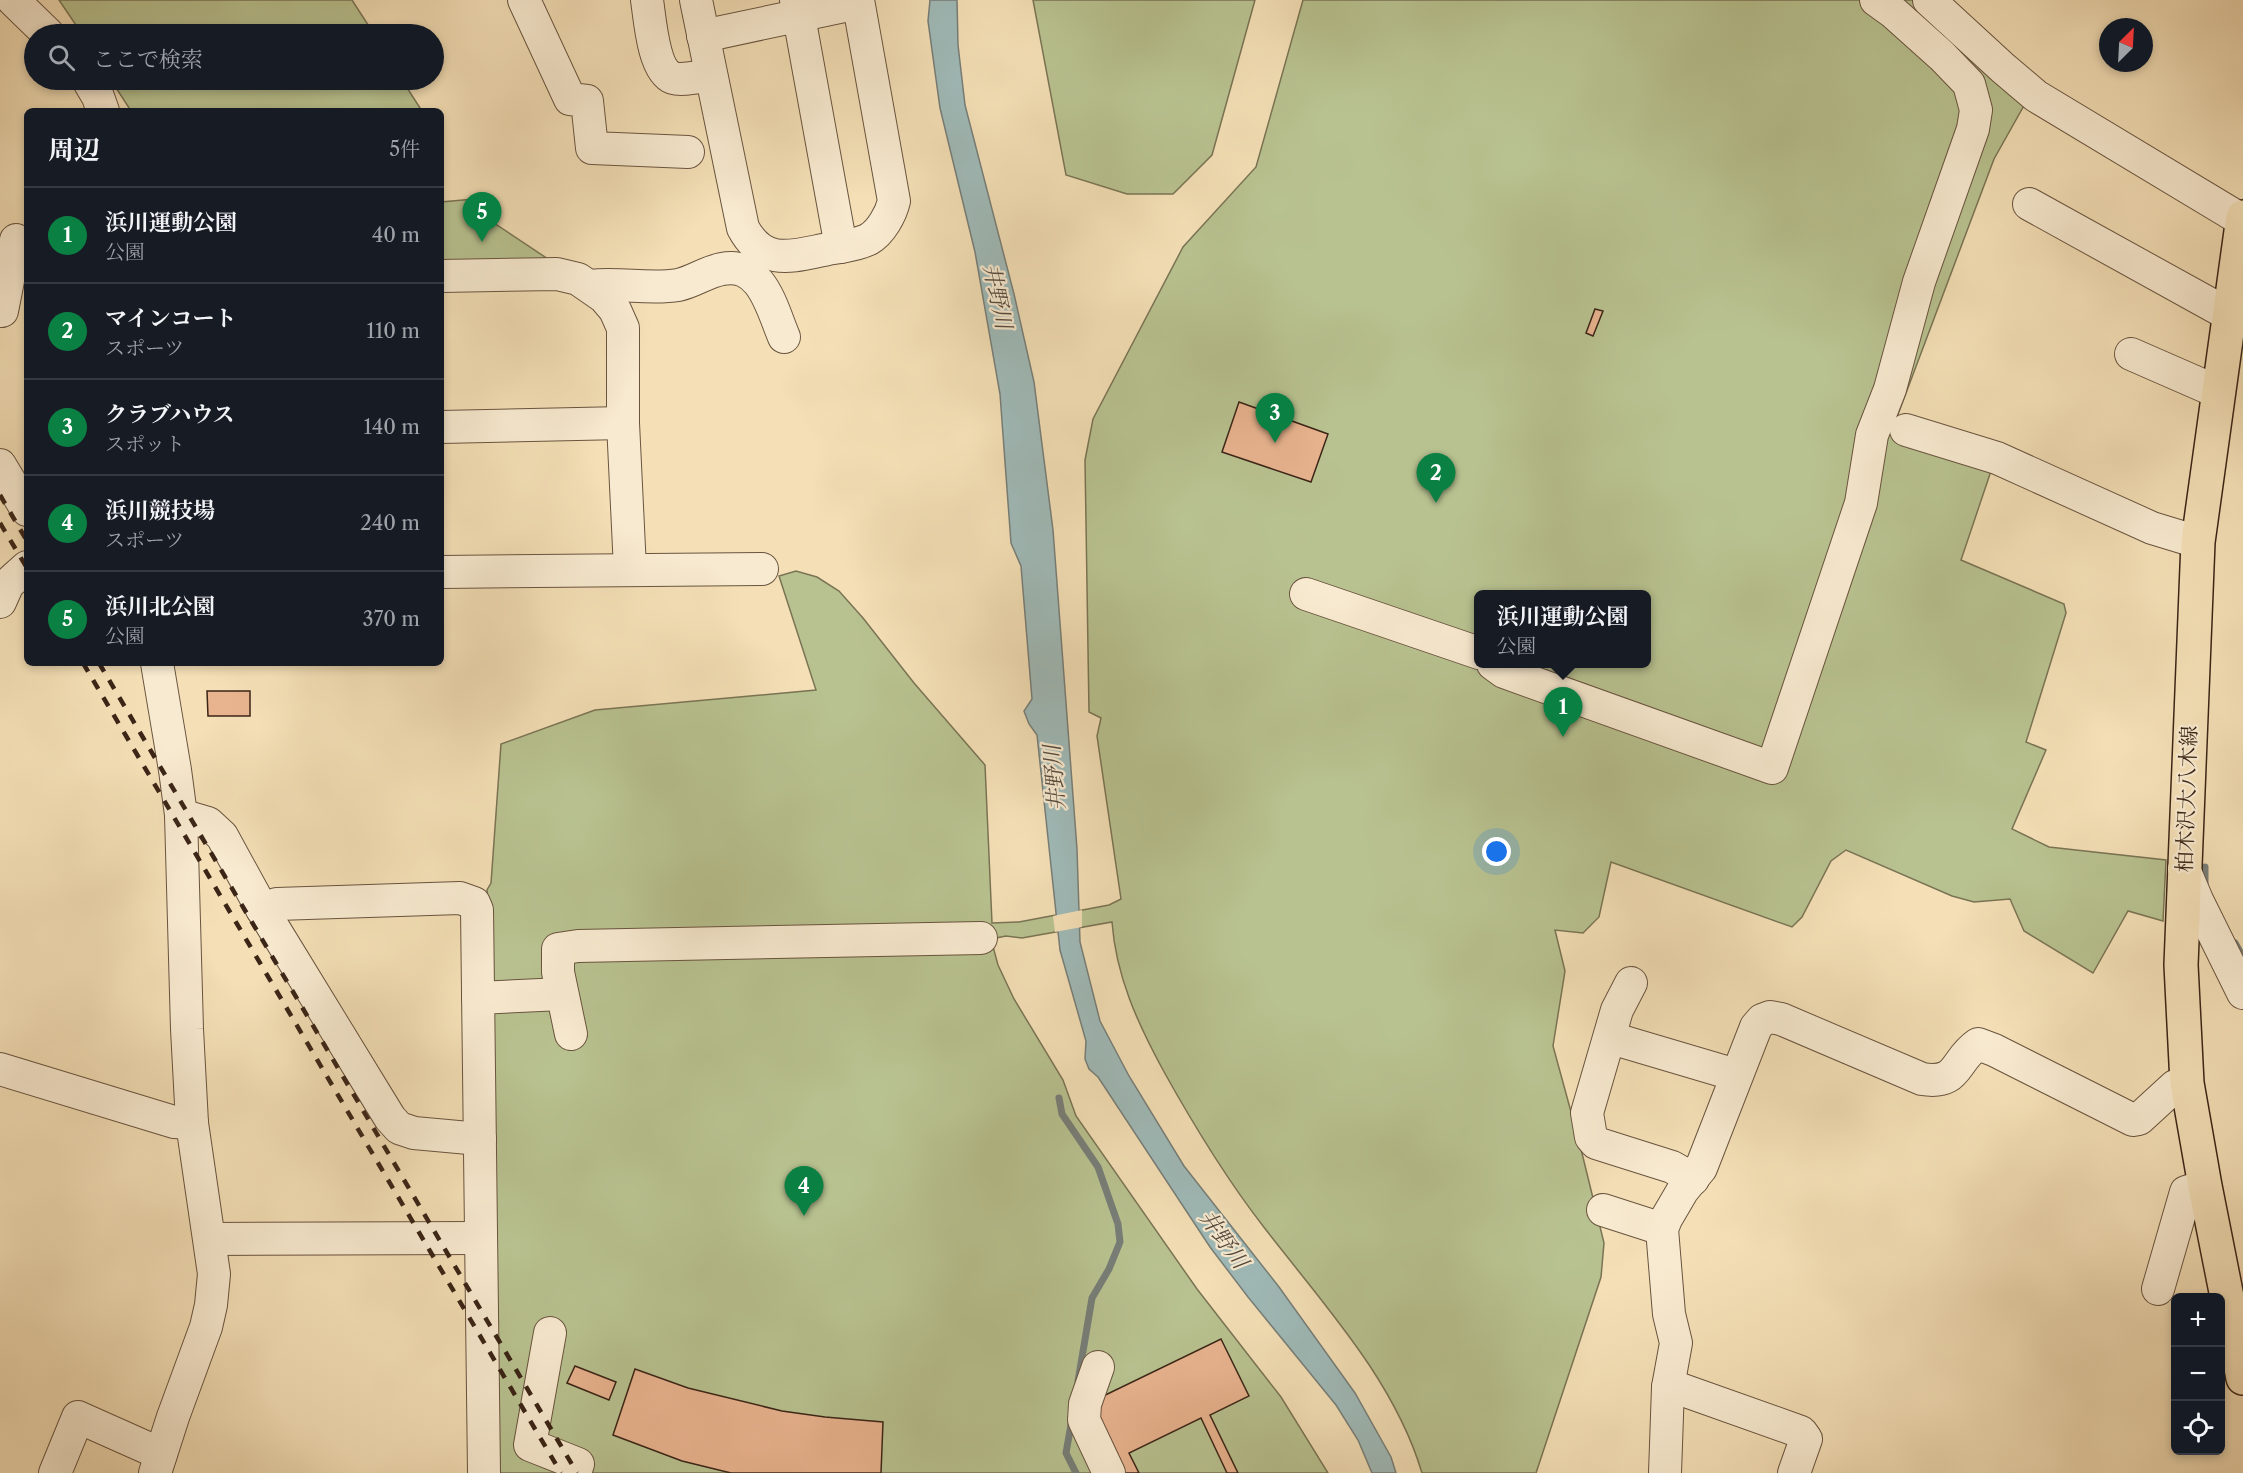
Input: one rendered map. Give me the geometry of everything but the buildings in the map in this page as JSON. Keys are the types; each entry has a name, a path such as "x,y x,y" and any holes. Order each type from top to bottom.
{"main road":[{"name":"柏木沢大八木線","path":"2243,218 2233,327 2217,392 2198,542 2181,965 2187,1083 2243,1378"}],"street":[{"path":"14,0 38,24"},
{"path":"524,0 570,99 587,101 592,148 688,152"},
{"path":"647,0 658,63 674,78 711,76"},
{"path":"696,0 703,36 711,76 743,228 750,241 760,249 783,257 841,247 869,239 881,228 892,210 894,201 858,1 797,8 703,36"},
{"path":"1499,668 1504,672 1772,768 1861,503 1872,435 1890,389 1919,282 1973,129 1976,110 1969,84 1902,20 1876,0"},
{"path":"1929,0 2036,96 2243,218"},
{"path":"797,8 841,247"},
{"path":"94,90 102,108"},
{"path":"2029,204 2233,327"},
{"path":"10,312 16,240"},
{"path":"590,286 648,288 680,284 725,268 748,272 764,287 784,337"},
{"path":"444,276 557,274 578,279 590,286 615,310 623,328 623,423 630,569"},
{"path":"2131,354 2217,392"},
{"path":"444,428 623,423"},
{"path":"1906,430 1997,458 2152,528 2198,542"},
{"path":"0,465 24,505"},
{"path":"444,572 762,569"},
{"path":"0,602 8,584 24,570"},
{"path":"1306,594 1474,651"},
{"path":"56,1473 78,1417 158,1463 208,1316 214,1275 192,1123 181,815 158,666"},
{"path":"181,815 208,823 222,836 262,909 399,1128 414,1133 480,1139"},
{"path":"2184,869 2243,993"},
{"path":"262,909 277,904 460,898 474,903 477,910 484,1473"},
{"path":"571,1034 558,972 558,949 981,938"},
{"path":"1631,983 1617,1010 1611,1038 1587,1113 1591,1137 1596,1143 1672,1167 1693,1179"},
{"path":"478,998 562,994"},
{"path":"1665,1473 1668,1387 1676,1343 1670,1314 1662,1229 1683,1190 1693,1179 1705,1158 1736,1075 1756,1027 1762,1020 1770,1017 1781,1019 1922,1079 1933,1081 1942,1081 1950,1077 1971,1049 1978,1044 2133,1120 2139,1119 2175,1086 2187,1083"},
{"path":"1611,1038 1736,1075"},
{"path":"0,1069 174,1122 192,1123"},
{"path":"2158,1288 2186,1192 2205,1186"},
{"path":"1604,1210 1662,1229"},
{"path":"210,1239 481,1238"},
{"path":"550,1333 530,1444 578,1464 575,1473"},
{"path":"1098,1367 1087,1396 1084,1413 1088,1427 1110,1473"},
{"path":"1668,1387 1680,1389 1801,1432 1806,1439 1794,1473"}],"green space":[{"path":"59,0 352,0 368,24 75,24"},
{"path":"1033,0 1255,0 1212,155 1173,194 1127,194 1066,175"},
{"path":"1303,0 1915,0 2026,102 1994,159 1891,433 1992,468 1961,560 2064,604 2066,613 2026,742 2046,750 2012,829 2049,847 2166,860 2163,921 2128,911 2093,973 2024,931 2010,899 1974,902 1952,896 1846,850 1831,861 1802,917 1792,927 1611,862 1599,917 1583,933 1555,930 1565,971 1553,1046 1604,1243 1601,1277 1536,1473 1422,1473 1410,1439 1375,1374 1332,1313 1236,1189 1174,1090 1129,998 1118,961 1112,922 1022,938 1006,936 996,938 992,943 998,965 1014,999 1063,1080 1076,1116 1197,1289 1281,1397 1328,1473 494,1473 487,890 491,883 501,744 595,710 816,690 779,576 796,571 817,577 839,591 985,765 992,923 1019,922 1109,905 1121,899 1097,736 1101,718 1089,712 1085,460 1093,419 1183,247 1256,167"},
{"path":"117,90 408,90 420,108 129,108"},
{"path":"474,199 485,217 560,267 444,267 444,202"}],"water":[{"name":"井野川","path":"930,0 957,0 958,45 965,105 1014,294 1034,382 1053,530 1077,849 1080,942 1100,1021 1129,1076 1184,1166 1279,1287 1355,1393 1391,1457 1396,1473 1372,1473 1358,1440 1336,1405 1210,1247 1098,1077 1089,1069 1085,1059 1086,1041 1060,950 1037,735 1024,711 1032,699 1021,566 1011,543 1000,394 975,252 940,108 928,21"}],"pier":[{"path":"1082,910 1082,927 1055,932 1053,916"}],"waterway":[{"path":"2205,867 2205,885"},
{"path":"2235,943 2243,957"},
{"path":"1059,1098 1062,1114 1098,1167 1118,1224 1120,1242 1109,1269 1092,1298 1078,1381"},
{"path":"1072,1419 1066,1453 1076,1473"}],"railway":[{"path":"0,495 24,536"},
{"path":"0,523 24,563"},
{"path":"85,666 561,1473"},
{"path":"101,666 577,1473"}],"place":[{"name":"浜川北公園","path":"482,242"},
{"name":"クラブハウス","path":"1275,443"},
{"name":"マインコート","path":"1436,503"},
{"name":"浜川運動公園","path":"1563,737"},
{"name":"浜川競技場","path":"804,1216"}]}
